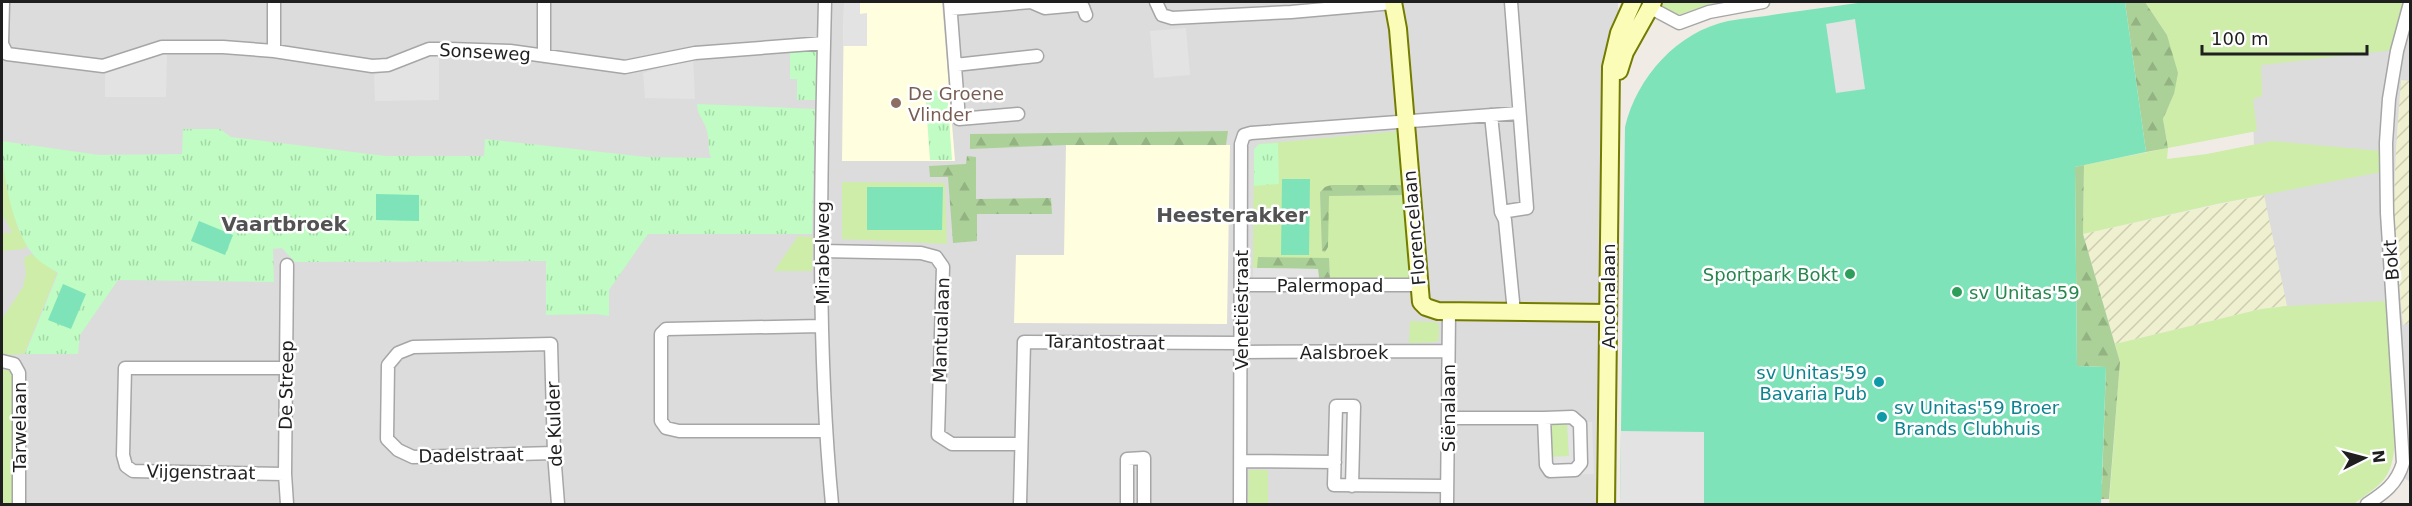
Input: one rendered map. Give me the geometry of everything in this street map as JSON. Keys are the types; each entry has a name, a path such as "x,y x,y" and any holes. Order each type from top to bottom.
{"street":[{"path":"3,2 3,47"},
{"path":"274,2 274,51"},
{"path":"544,2 544,56"},
{"name":"Mirabelweg","path":"825,2 821,326 825,431 832,504"},
{"path":"1018,114 959,119 951,5 1031,2 1045,8 1078,5 1083,7 1086,15"},
{"path":"1156,2 1162,15 1172,18 1291,12 1393,2"},
{"name":"Florencelaan","path":"1393,2 1421,302 1426,307 1449,311 1608,313"},
{"path":"1501,212 1527,208 1510,2"},
{"name":"Anconalaan","path":"1606,504 1610,87 1612,56 1625,17 1633,2"},
{"path":"1651,4 1679,23 1708,12 1762,2"},
{"name":"Bokt","path":"2367,504 2391,487 2399,476 2403,463 2387,213 2386,143 2389,99 2397,51 2410,3"},
{"name":"Anconalaan","path":"1610,87 1616,78 1625,52 1651,4"},
{"name":"Sonseweg","path":"3,47 103,66 162,47 223,47 274,51 372,66 388,65 429,49 510,51 625,67 695,53 824,43"},
{"path":"955,65 1037,56"},
{"path":"1406,123 1519,113"},
{"path":"1491,115 1514,312"},
{"name":"Venetiëstraat","path":"1240,504 1241,144 1244,135 1406,123"},
{"name":"Mantualaan","path":"822,251 921,253 936,257 943,267 938,435 952,444 1020,444"},
{"name":"De Streep","path":"288,265 285,474 288,504"},
{"name":"Palermopad","path":"1241,285 1419,285"},
{"name":"Siënalaan","path":"1447,504 1449,311"},
{"path":"821,326 666,329 661,334 661,421 666,428 679,431 825,431"},
{"name":"Tarantostraat","path":"1020,504 1024,342 1240,348"},
{"name":"de Kulder","path":"552,344 554,453 558,504"},
{"name":"Dadelstraat","path":"552,344 413,347 398,353 388,364 387,439 398,450 413,457 554,453"},
{"name":"Aalsbroek","path":"1240,348 1448,351"},
{"name":"Tarwelaan","path":"2,362 14,364 19,373 19,504"},
{"name":"Vijgenstraat","path":"285,474 133,471 126,466 123,455 125,368 286,368"},
{"path":"1352,486 1354,406 1336,406 1334,485 1352,486 1448,486"},
{"path":"1448,418 1572,417 1580,424 1581,463 1575,470 1550,471 1545,465 1545,418"},
{"path":"1127,504 1127,459 1144,458 1144,504"},
{"path":"1240,461 1335,462"}],"shaded area":[{"path":"2,2 1618,2 1617,504 2,504"},
{"name":"De Groene Vlinder","path":"844,2 942,2 955,161 842,161"},
{"path":"844,2 860,2 860,14 867,13 867,46 843,46"},
{"path":"2249,2 2410,2 2410,482 2397,473 2384,305 2282,317 2254,147"},
{"path":"1855,19 1865,89 1836,93 1826,24"},
{"path":"1186,28 1190,75 1154,78 1150,31"},
{"path":"167,51 166,97 105,97 105,71"},
{"path":"439,53 439,100 375,101 374,75"},
{"path":"693,57 695,99 645,98 643,73"},
{"path":"2401,80 2410,81 2410,323 2403,325 2393,225"},
{"path":"1066,145 1230,145 1227,324 1014,323 1016,255 1064,255"},
{"path":"2264,195 2287,306 2261,309 2115,344 2083,234"},
{"path":"1253,268 1318,269 1319,280 1253,280"},
{"path":"1340,410 1349,410 1348,480 1339,480"},
{"path":"1567,422 1592,422 1594,474 1549,475 1549,457 1569,456"},
{"path":"1621,431 1704,432 1704,504 1620,504"}],"green space":[{"path":"1659,2 1730,2 1707,5 1678,15 1659,6"},
{"name":"Sportpark Bokt","path":"1865,2 2125,2 2146,152 2075,167 2077,366 2106,367 2101,504 1620,504 1625,127 1639,91 1649,74 1676,46 1709,27 1734,20"},
{"path":"2125,2 2145,2 2167,35 2178,73 2174,94 2163,119 2168,148 2146,152"},
{"path":"2145,2 2404,2 2393,50 2261,65 2262,96 2253,99 2257,131 2168,148 2163,119 2174,94 2167,35"},
{"path":"817,49 816,100 797,100 797,79 790,79 790,51"},
{"path":"925,90 947,91 952,160 930,160"},
{"path":"697,104 815,109 812,234 648,234 609,290 609,316 546,315 546,261 295,262 282,248 273,249 274,282 118,280 80,335 78,354 25,354 58,273 34,256 19,229 6,183 2,141 99,155 182,154 183,129 220,129 231,137 386,156 484,156 485,139 646,157 711,158 707,132"},
{"path":"1228,131 1226,145 1066,145 970,149 970,134"},
{"path":"1400,131 1404,185 1325,187 1320,192 1322,251 1329,196 1405,195 1411,279 1330,280 1329,259 1259,257 1257,268 1253,268 1254,149 1259,144"},
{"path":"2272,141 2381,151 2381,172 2217,204 2083,234 2084,165 2168,148 2167,159 2207,154"},
{"path":"1278,143 1279,184 1254,186 1254,149 1259,144"},
{"path":"967,156 976,157 976,199 1051,198 1052,214 977,214 977,241 953,243 948,177 930,177 929,166 966,164"},
{"path":"2,163 17,226 27,246 24,249 2,251 2,233 12,233 2,214"},
{"path":"2084,165 2083,234 2120,362 2109,499 2047,499 2037,504 2037,488 2102,484 2106,367 2077,366 2075,167"},
{"path":"1282,179 1310,179 1309,255 1281,255"},
{"path":"842,182 945,183 947,244 842,239"},
{"path":"1331,185 1404,185 1405,195 1329,196 1328,247 1325,252 1322,251 1320,192"},
{"path":"867,187 943,187 942,230 867,230"},
{"path":"376,194 419,195 419,221 376,220"},
{"path":"199,221 233,235 225,255 191,241"},
{"path":"798,236 813,237 812,271 774,271"},
{"path":"31,254 57,273 24,354 2,355 2,319 23,287 26,274 24,258"},
{"path":"1258,257 1329,258 1330,280 1319,280 1318,269 1257,268"},
{"path":"63,284 86,294 71,329 48,320"},
{"path":"2386,301 2394,454 2384,479 2354,504 2109,504 2120,362 2115,344 2261,309"},
{"path":"1410,321 1435,322 1439,325 1439,339 1436,342 1409,343"},
{"path":"2,370 10,370 15,375 16,382 12,387 12,504 2,504"},
{"path":"1567,422 1569,457 1549,457 1548,423"},
{"path":"1249,470 1268,470 1268,504 1248,504"}],"place":[{"name":"De Groene Vlinder","path":"896,103"},
{"name":"Sportpark Bokt","path":"1850,274"},
{"name":"sv Unitas'59","path":"1957,292"},
{"name":"sv Unitas'59 Bavaria Pub","path":"1879,382"},
{"name":"sv Unitas'59 Broer Brands Clubhuis","path":"1882,417"}],"district":[{"name":"Heesterakker","path":"1232,215"},
{"name":"Vaartbroek","path":"284,224"}]}
